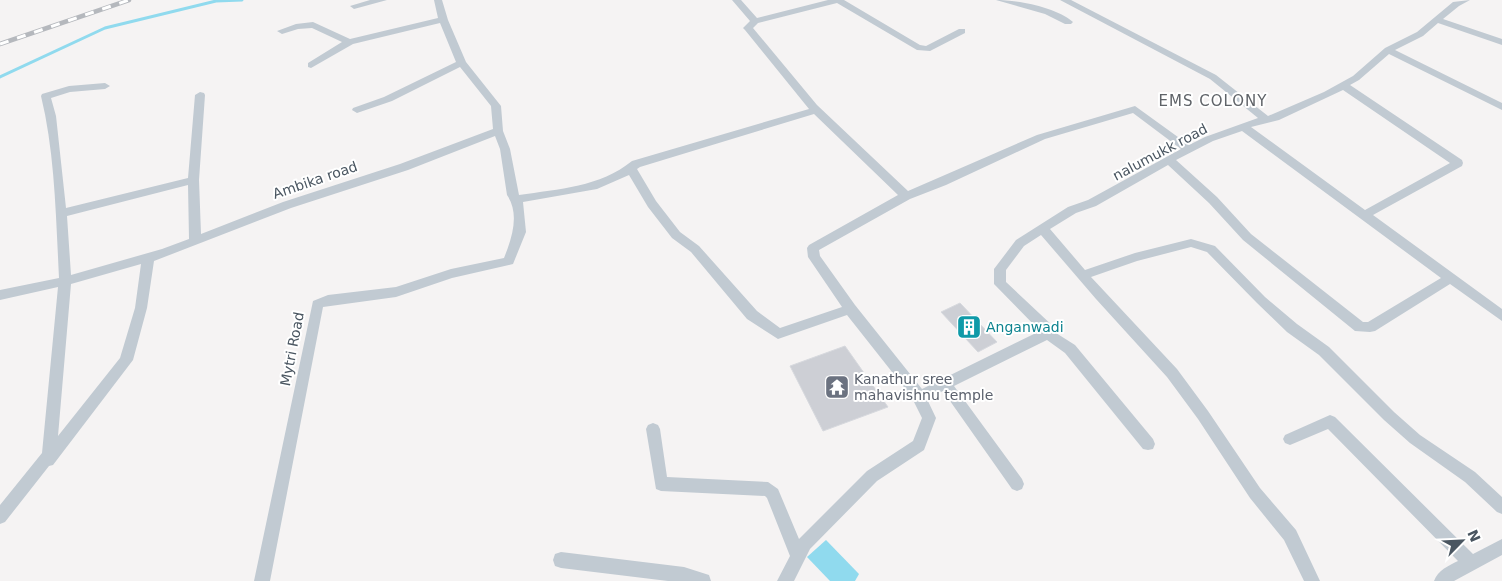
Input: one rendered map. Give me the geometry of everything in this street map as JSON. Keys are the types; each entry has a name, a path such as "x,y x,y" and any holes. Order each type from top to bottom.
{"street":[{"path":"354,6 383,0"},
{"path":"438,0 443,20 460,63 496,106 498,131"},
{"path":"736,0 755,21"},
{"path":"906,196 859,149 816,110 748,28 755,21 838,0 917,47 927,49 962,31"},
{"path":"1000,0 1048,12 1068,22"},
{"path":"1064,0 1213,77 1266,120"},
{"name":"nalumukk road","path":"1046,333 1050,332 1000,284 1000,269 1020,243 1072,210 1092,203 1188,149 1244,127 1296,110 1356,78 1388,50 1420,34 1456,4 1466,0"},
{"path":"310,65 350,42 411,26 443,20"},
{"path":"1437,20 1502,42"},
{"path":"282,31 309,23 317,24 336,38 350,42"},
{"path":"1388,50 1502,107"},
{"path":"357,110 388,100 460,63"},
{"path":"1343,85 1458,163 1364,215"},
{"path":"0,519 49,455 65,281 61,213 46,96 54,92 70,89 104,86"},
{"path":"196,241 193,180 200,95"},
{"path":"784,581 804,544 872,476 919,445 929,418 918,397 850,309 814,257 813,248 906,196 942,182 1041,136 1136,109 1188,149"},
{"path":"517,199 591,186 626,174 636,164 816,110"},
{"path":"1244,127 1502,316"},
{"name":"Mytri Road","path":"262,581 317,304 328,300 396,292 451,274 509,261 520,232 517,199 513,194 506,148 498,131"},
{"name":"Ambika road","path":"0,295 65,281 165,253 287,205 404,167 498,131"},
{"path":"1169,160 1212,200 1247,237 1360,327 1370,327 1450,278"},
{"path":"631,169 652,204 676,235 695,249 752,315 778,334 850,309"},
{"path":"61,213 193,180"},
{"path":"1043,229 1172,373 1204,415 1255,493 1290,535 1312,581"},
{"path":"1083,275 1135,258 1191,243 1211,249 1260,300 1292,328 1324,351 1402,428 1416,440 1470,477 1502,506"},
{"path":"0,519 126,360 141,308 148,257"},
{"path":"918,397 1046,333 1070,350 1148,444"},
{"path":"945,384 1017,484"},
{"path":"1290,439 1330,421 1471,563"},
{"path":"653,428 661,484 768,489 773,494 798,556"},
{"path":"1442,581 1451,573 1502,548"},
{"path":"561,560 684,575 703,581"}],"water":[{"path":"826,540 859,574 855,581 830,581 807,557"}],"building":[{"name":"Anganwadi","path":"960,303 997,342 978,352 941,312"},
{"name":"Kanathur sree mahavishnu temple","path":"845,346 888,407 823,431 790,366"}],"waterway":[{"path":"0,77 105,28 216,1 242,0"}],"railway":[{"path":"0,44 129,0"}],"place":[{"name":"Anganwadi","path":"969,327"},
{"name":"Kanathur sree mahavishnu temple","path":"837,387"}],"district":[{"name":"EMS COLONY","path":"1213,101"}]}
